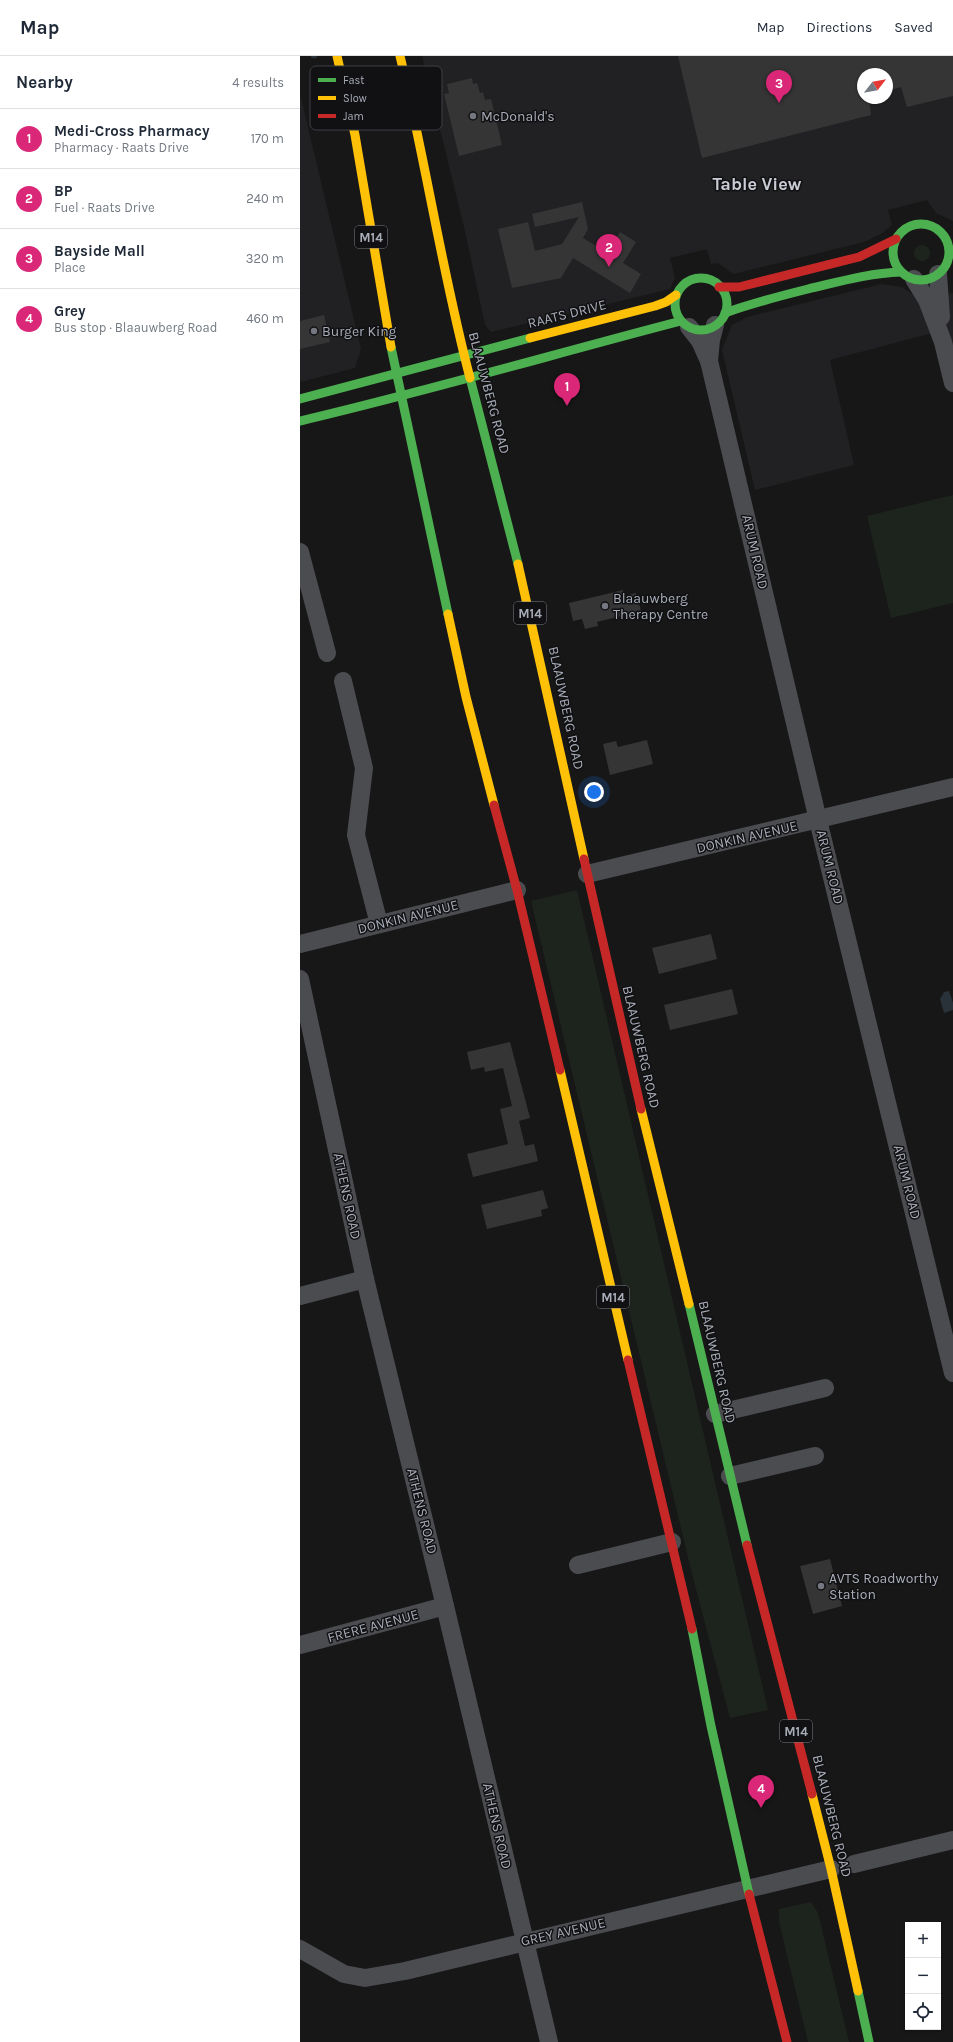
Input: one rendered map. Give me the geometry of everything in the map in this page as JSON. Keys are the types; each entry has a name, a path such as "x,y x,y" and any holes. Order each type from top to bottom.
{"main road":[{"name":"M14","path":"337,56 339,66"},
{"name":"BLAAUWBERG ROAD","path":"400,56 402,66"},
{"name":"M14","path":"354,130 369,224 397,373 466,697 517,890 672,1542 690,1620 714,1742 748,1889 787,2042"},
{"name":"BLAAUWBERG ROAD","path":"418,130 463,355 501,492 540,655 617,1008 730,1476 831,1869 869,2042"},
{"path":"719,286 732,287 751,284 860,257 896,239 905,230 920,224 929,226 942,234 953,234"},
{"path":"300,421 402,397 470,377 685,324 702,330 745,305 865,276 886,272 926,279 946,265 949,250 942,234"},
{"path":"896,239 893,253 894,260 907,275"},
{"path":"685,324 675,306 676,295 683,285 696,279 711,280 719,286 726,302 720,319"},
{"name":"RAATS DRIVE","path":"300,399 463,355 655,306 666,302 676,295"}],"street":[{"path":"943,342 946,265"},
{"path":"907,275 927,300 943,342 953,383"},
{"name":"ARUM ROAD","path":"709,361 711,340 720,319"},
{"name":"ARUM ROAD","path":"685,324 700,341 709,361 818,820 953,1373"},
{"path":"300,552 327,653"},
{"path":"344,681 364,768 356,835 380,924"},
{"name":"DONKIN AVENUE","path":"587,874 953,787"},
{"name":"DONKIN AVENUE","path":"300,944 517,890"},
{"name":"ATHENS ROAD","path":"300,979 365,1279 549,2042"},
{"path":"300,1296 365,1279"},
{"path":"715,1414 825,1388"},
{"path":"730,1476 815,1456"},
{"path":"578,1565 672,1542"},
{"name":"FRERE AVENUE","path":"300,1645 445,1606"},
{"path":"854,1864 953,1840"},
{"name":"GREY AVENUE","path":"300,1949 344,1974 365,1978 405,1971 525,1941 831,1869"}],"shaded area":[{"path":"422,56 953,56 953,221 936,213 927,200 888,210 892,225 881,234 864,242 733,274 718,263 711,264 707,249 670,258 675,278 670,289 491,332 485,325 465,231 440,130 442,130 442,66 424,66"},
{"path":"300,94 361,349 355,368 300,382"},
{"path":"919,245 925,245 930,250 928,259 925,261 919,261 914,256 914,250"},
{"path":"882,284 902,287 915,296 953,293 953,384 940,331 830,360 854,465 755,490 722,350 732,325 747,317"},
{"path":"953,495 953,603 891,618 867,516"},
{"path":"577,890 768,1710 730,1718 692,1574 531,901"},
{"path":"949,991 953,1003 953,1010 944,1013 940,999 944,992"},
{"path":"811,1902 818,1913 849,2042 808,2042 779,1922 779,1909"}],"building":[{"path":"678,56 953,56 953,96 907,107 901,87 893,89 893,68 857,68 857,104 870,104 871,115 702,158"},
{"name":"McDonald's","path":"472,78 473,84 477,83 480,93 483,92 485,100 491,99 502,145 459,156 444,94 449,93 447,84"},
{"path":"582,202 588,229 583,238 608,253 620,232 636,242 623,263 641,274 630,293 573,258 561,278 512,288 498,229 528,222 535,251 562,244 579,217 535,227 532,214"},
{"name":"Burger King","path":"324,315 330,342 300,349 300,321"},
{"name":"Blaauwberg Therapy Centre","path":"623,590 624,596 636,593 641,611 597,622 598,626 585,629 582,619 573,621 569,603"},
{"path":"647,740 653,764 610,775 603,744 616,741 618,747"},
{"path":"711,934 717,959 659,974 652,948"},
{"path":"732,989 738,1014 670,1030 664,1005"},
{"path":"510,1042 530,1118 519,1121 525,1146 534,1144 538,1161 473,1177 467,1154 508,1144 500,1109 512,1106 503,1068 485,1072 484,1067 471,1070 467,1052"},
{"path":"543,1190 548,1208 541,1210 542,1216 487,1229 481,1205"},
{"name":"AVTS Roadworthy Station","path":"830,1559 842,1606 813,1614 800,1566"}],"traffic: fast":[{"path":"921,224 932,226 941,232 947,241 949,252 947,263 941,272 932,278 921,280 910,278 901,272 895,263 893,252 895,241 901,232 910,226 921,224"},
{"path":"725,313 766,300 842,281 877,274 901,272"},
{"path":"701,278 711,280 719,286 725,294 727,304 725,314 719,322 711,328 701,330 691,328 683,322 677,314 675,304 677,294 683,286 691,280 701,278"},
{"path":"300,421 443,385 681,321"},
{"path":"300,399 530,338"},
{"path":"391,347 448,614"},
{"path":"470,378 518,564"},
{"path":"689,1304 747,1545"},
{"path":"692,1629 711,1726 749,1894"},
{"path":"858,1991 869,2042"}],"traffic: slow":[{"path":"337,56 339,66"},
{"path":"400,56 402,66"},
{"path":"354,130 391,347"},
{"path":"416,130 451,298 470,378"},
{"path":"530,338 655,306 666,302 676,295"},
{"path":"518,564 584,859"},
{"path":"448,614 466,697 494,805"},
{"path":"560,1070 628,1360"},
{"path":"641,1109 689,1304"},
{"path":"812,1794 831,1869 858,1991"}],"traffic: jam":[{"path":"719,287 739,287 859,257 896,239"},
{"path":"494,805 517,890 560,1070"},
{"path":"584,859 641,1109"},
{"path":"628,1360 692,1629"},
{"path":"747,1545 812,1794"},
{"path":"749,1894 787,2042"}],"place":[{"name":"Bayside Mall","path":"779,103"},
{"name":"McDonald's","path":"473,116"},
{"name":"BP","path":"609,267"},
{"name":"Burger King","path":"314,331"},
{"name":"Medi-Cross Pharmacy","path":"567,406"},
{"name":"Blaauwberg Therapy Centre","path":"605,606"},
{"name":"AVTS Roadworthy Station","path":"821,1586"},
{"name":"Grey","path":"761,1808"}],"district":[{"name":"Table View","path":"757,184"}]}
